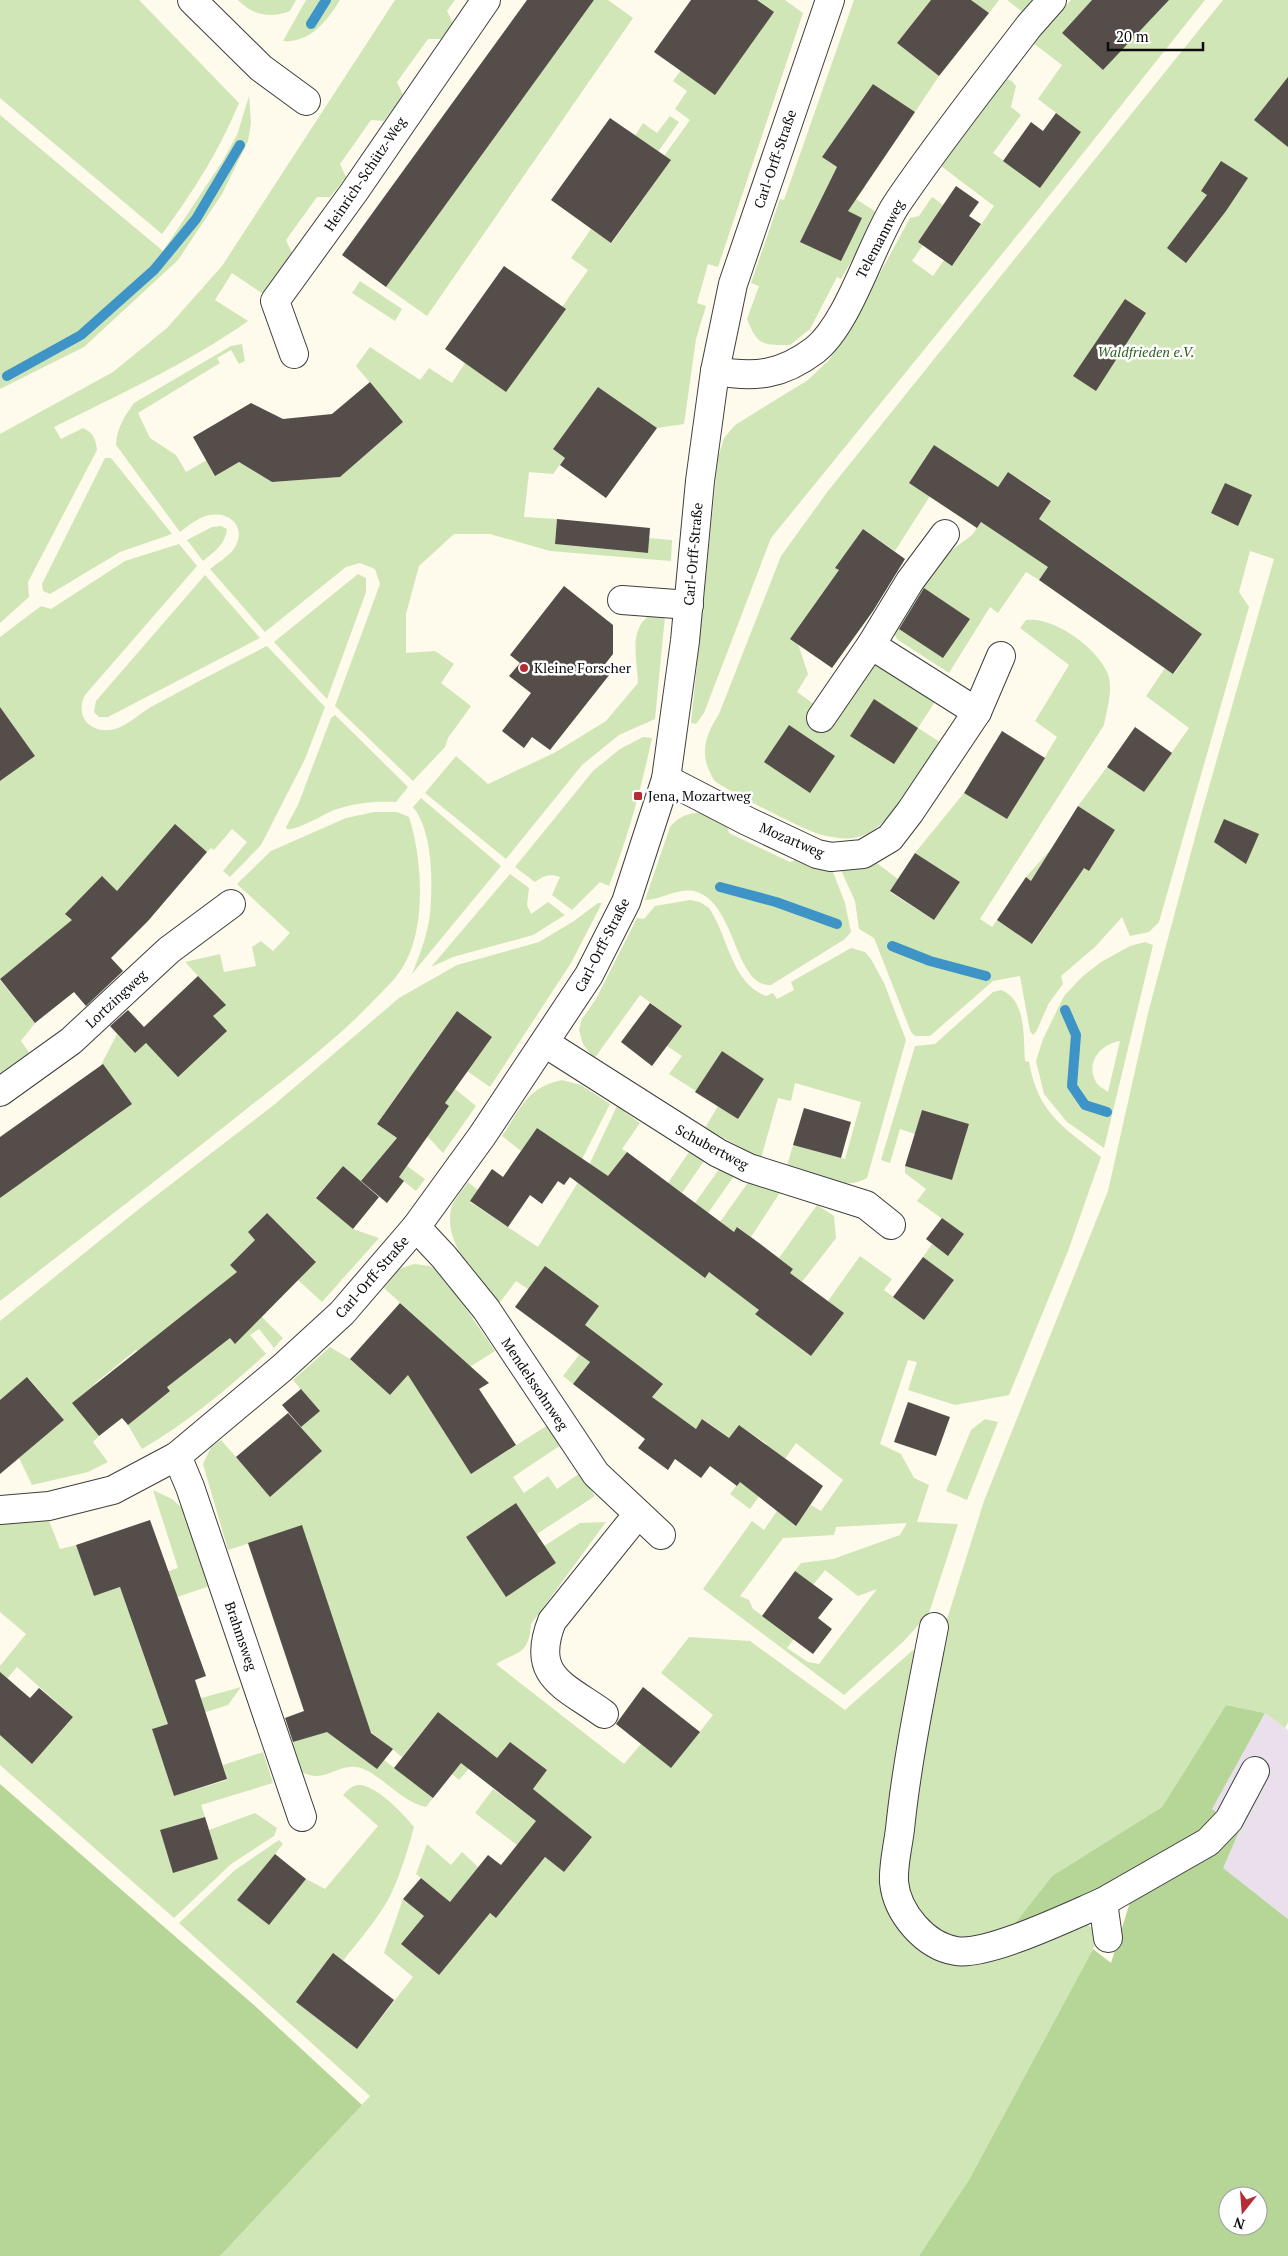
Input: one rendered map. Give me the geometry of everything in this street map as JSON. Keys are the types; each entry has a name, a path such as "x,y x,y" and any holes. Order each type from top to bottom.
{"street":[{"path":"192,0 260,68 306,101"},
{"name":"Heinrich-Schütz-Weg","path":"294,354 275,301 354,192 486,0"},
{"name":"Carl-Orff-Straße","path":"0,1510 49,1506 113,1490 176,1456 282,1368 342,1313 416,1227 482,1136 589,975 626,902 666,779 689,604 700,482 716,371 733,284 830,0"},
{"name":"Telemannweg","path":"716,371 746,376 783,370 816,349 837,323 895,207 1029,26 1052,0"},
{"path":"821,718 871,645 910,581 946,534"},
{"path":"622,600 689,604"},
{"path":"871,645 977,712"},
{"name":"Mozartweg","path":"666,779 747,821 817,854 831,857 863,854 890,838 910,812 977,712 1001,656"},
{"name":"Lortzingweg","path":"0,1092 71,1041 170,950 231,904"},
{"name":"Schubertweg","path":"545,1043 718,1153 749,1168 866,1205 891,1225"},
{"name":"Mendelssohnweg","path":"416,1227 444,1257 486,1310 596,1474 661,1535"},
{"name":"Brahmsweg","path":"176,1456 190,1487 302,1817"},
{"path":"604,1714 551,1676 544,1658 544,1640 552,1621 638,1514"},
{"path":"934,1627 903,1793 894,1882 903,1910 921,1932 936,1944 957,1951 991,1947 1103,1902 1208,1842 1229,1820 1255,1771"},
{"path":"1103,1902 1108,1938"}],"shaded area":[{"path":"1265,1713 1288,1730 1288,1919 1222,1868 1241,1827 1211,1809"}],"green space":[{"path":"0,0 139,0 239,103 205,171 162,234 0,98"},
{"path":"238,0 296,0 290,11 268,15 250,9"},
{"path":"306,0 340,0 317,29 293,41 283,41"},
{"path":"395,0 455,0 447,11 453,23 441,39 428,39 397,82 403,95 384,121 371,120 340,164 346,177 330,197 317,197 286,240 292,253 263,294 232,273 215,300 248,321 177,365 54,427 61,439 83,428 93,437 97,450 28,582 29,597 0,623 0,434 113,372 167,328 222,266"},
{"path":"594,0 608,0 633,18 427,316 386,287"},
{"path":"757,0 785,0 803,13 718,267 708,264 697,303 706,306 696,339 684,424 657,428 598,387 553,449 565,458 553,474 529,472 524,517 557,519 555,544 648,553 649,538 672,540 671,561 550,551 490,534 454,534 419,566 406,614 406,653 435,651 454,664 441,683 471,706 448,738 445,747 413,781 335,706 380,584 375,569 360,563 346,567 265,632 210,569 234,549 239,533 237,526 227,517 212,515 197,520 180,532 116,445 122,423 134,403 231,346 242,344 245,361 239,364 231,350 217,358 220,363 138,413 150,438 176,455 186,472 207,460 239,462 272,482 340,477 403,422 356,366 370,347 420,380 429,368 452,383 465,363 562,307 588,270 571,258 591,229 612,243 670,161 664,156 690,120 675,109 687,91 673,81 681,70"},
{"path":"854,0 931,0 897,43 939,76 915,112 873,84 822,157 865,187 856,199 879,214 841,279 837,277 810,329 790,345 767,344 758,339 754,334 747,319 759,286 751,283 780,199 784,200"},
{"path":"971,0 999,0 989,13"},
{"path":"1007,0 1037,0 1025,14"},
{"path":"1071,0 1092,0 1062,33 1103,70 1160,9 1151,0 1205,0 1037,211 771,538 704,713 696,724 691,723 718,458 724,438 735,425 808,380 829,360 849,330 910,218 919,216 932,197 943,205 918,242 923,245 912,261 933,276 944,260 953,265 994,206 941,166 1007,79 1016,86 1011,107 1021,115 993,153 1040,187 1081,132 1038,99 1062,65 1033,43"},
{"name":"Waldfrieden e.V.","path":"1223,0 1288,0 1288,1722 1285,1728 1265,1713 1226,1705 1162,1807 1052,1876 1009,1931 962,1945 933,1932 912,1902 906,1872 938,1648 984,1501 1108,1191 1148,1013 1201,815 1274,559 1250,551 1239,592 1249,607 1159,922 1149,932 1130,936 1122,917 1095,947 1061,976 1063,984 1049,1003 1033,1035 1030,1031 1020,976 993,981 930,1036 915,1036 911,1032 874,938 859,929 855,901 840,868 874,861 898,879 890,892 934,920 960,882 915,853 964,793 1007,819 1057,737 1035,721 1069,665 1020,628 1026,620 1037,620 1061,628 1094,653 1109,678 1109,698 1104,725 980,919 992,927 997,920 1033,944 1061,902 1026,877 1052,848 1089,871 1115,830 1078,806 1107,767 1144,792 1189,728 1146,696 1165,668 1174,674 1202,634 1165,608 1149,629 1112,601 1126,580 1068,539 1039,580 1026,572 998,613 990,607 949,673 898,640 893,633 929,567 972,535 981,522 1020,548 1051,500 1008,472 992,496 982,477 934,445 909,483 930,496 895,551 863,529 836,568 878,597 798,644 808,674 797,692 815,705 806,717 822,729 872,660 938,697 918,728 940,742 906,794 886,819 875,829 859,837 836,838 811,831 782,818 714,780 706,763 705,747 781,556 828,491"},
{"path":"249,96 251,123 248,141 222,194 178,260 84,347 0,389 0,115 163,251 222,162 237,135"},
{"path":"670,116 679,122 658,152 635,136 643,123 657,133"},
{"path":"360,281 402,309 395,321 352,293"},
{"path":"105,458 111,458 172,534 120,552 50,594 43,591 42,584"},
{"path":"221,526 227,529 224,539 218,548 203,561 187,540 212,527"},
{"path":"179,544 197,566 85,695 82,703 83,717 92,727 106,730 115,729 151,707 267,646 325,707 305,759 261,845 230,877 223,871 247,842 232,829 214,850 211,848 207,852 175,825 147,921 102,877 66,913 109,956 67,984 38,948 0,979 0,781 35,756 0,707 0,637 41,606 51,609 125,561"},
{"path":"358,574 366,578 366,592 327,699 274,642"},
{"path":"205,575 260,638 108,717 99,717 94,712 96,701"},
{"path":"666,606 655,719 619,735 582,765 506,859 425,793 456,756 488,784 554,753 606,721 638,683 635,647 639,628 644,620 653,612"},
{"path":"335,715 408,787 396,802 357,804 334,810 298,827 287,829 286,827 298,805 331,718"},
{"path":"643,737 652,738 648,757 628,831 609,886 600,882 572,910 552,895 560,877 547,876 535,882 515,867 593,771 620,749"},
{"path":"421,798 501,866 412,974 425,937 431,902 428,844 420,817 413,807"},
{"path":"374,812 397,812 409,817 417,851 420,889 417,926 407,959 397,976 331,1041 0,1301 0,1198 52,1160 117,1034 135,1053 146,1043 178,1076 213,1016 225,1005 185,962 220,954 224,972 256,966 252,947 261,941 273,951 290,933 237,884 271,851 346,818"},
{"path":"707,812 725,820 729,833 790,862 802,858 831,867 845,903 851,932 845,939 771,985 759,982 750,973 720,912 710,900 697,892 684,891 645,900 670,827 678,819 687,815"},
{"path":"510,874 529,888 527,905 531,914 548,902 565,915 533,935 453,957 431,967"},
{"path":"690,900 700,902 709,908 731,957 745,981 754,990 766,996 773,993 777,999 794,990 791,982 851,948 865,952 871,959 884,983 906,1040 867,1178 858,1182 838,1182 817,1177 787,1166 793,1145 845,1159 861,1102 795,1083 791,1101 778,1098 761,1158 705,1128 718,1106 738,1119 764,1079 722,1051 696,1091 669,1074 682,1056 667,1046 682,1026 640,995 594,1059 583,1044 579,1030 582,1019 596,999 637,918 644,919 655,906"},
{"path":"598,903 602,903 571,963 490,1087 467,1071 492,1037 457,1011 421,1061 476,1106 443,1153 427,1136 449,1106 409,1078 377,1124 416,1152 407,1166 425,1179 416,1191 379,1161 361,1182 343,1166 316,1197 353,1229 379,1238 322,1302 298,1280 316,1261 266,1213 248,1232 255,1240 230,1265 272,1306 262,1317 283,1338 274,1348 259,1329 250,1335 266,1354 206,1405 142,1449 128,1425 170,1390 136,1350 94,1384 100,1391 78,1409 99,1436 93,1442 108,1462 88,1472 32,1485 19,1458 64,1420 28,1377 0,1400 0,1321 144,1205 275,1104 399,998 457,965 539,942 574,921"},
{"path":"1145,942 1153,945 1104,1148 1067,1122 1044,1094 1036,1061 1043,1039 1064,996 1083,976 1101,962 1130,946","holes":["1120,1041 1108,1092 1096,1082 1092,1068 1101,1050"]},
{"path":"0,980 35,1023 21,1041 30,1054 0,1075"},
{"path":"1001,990 1015,1002 1022,1021 1025,1061 1029,1062 1033,1079 1045,1106 1063,1127 1101,1157 1068,1251 1009,1395 955,1405 908,1390 917,1362 908,1360 880,1444 901,1454 914,1478 929,1485 917,1522 958,1524 929,1613 904,1641 844,1695 703,1589 752,1521 764,1530 777,1511 796,1525 811,1505 821,1511 843,1480 796,1443 750,1509 730,1494 767,1444 739,1425 729,1438 703,1419 696,1429 668,1409 642,1411 662,1384 606,1341 573,1384 563,1376 579,1355 569,1347 599,1306 528,1289 516,1281 497,1306 472,1273 457,1248 450,1222 451,1209 456,1198 468,1182 478,1190 470,1202 538,1247 590,1163 617,1106 640,1123 622,1149 627,1152 594,1195 709,1272 759,1310 755,1314 811,1356 843,1314 828,1301 860,1256 892,1279 884,1290 924,1320 954,1280 923,1257 932,1244 949,1255 964,1234 917,1201 926,1189 905,1173 905,1166 952,1180 969,1124 922,1110 915,1134 900,1129 890,1163 881,1160 915,1046 935,1044 993,992","holes":["907,1523 900,1535 833,1559 801,1563 795,1571 813,1585 825,1570 858,1596 877,1589 819,1664 808,1662 787,1648 794,1639 753,1609 749,1600 740,1596 783,1538 834,1535 836,1527"]},
{"path":"562,1080 581,1085 610,1104 582,1159 537,1128 521,1151 502,1136 520,1108 532,1094 540,1088"},
{"path":"689,1152 704,1161 682,1193 668,1183"},
{"path":"720,1168 734,1176 708,1213 695,1203"},
{"path":"749,1181 781,1191 751,1237 738,1227 734,1232 720,1222"},
{"path":"817,1205 834,1216 836,1238 802,1282 790,1273 793,1269 779,1258"},
{"path":"414,1264 430,1266 443,1275 495,1351 454,1377 471,1474 548,1425 561,1445 513,1477 524,1493 548,1476 557,1489 580,1473 595,1496 537,1534 516,1503 466,1537 506,1596 556,1563 544,1546 580,1523 606,1522 531,1624 530,1634 525,1647 496,1664 624,1764 641,1744 671,1768 713,1715 661,1673 689,1637 750,1641 845,1710 913,1650 920,1658 885,1892 938,1957 1081,1919 1099,1934 1093,1949 970,2178 919,2256 220,2256 370,2096 179,1923 235,1870 279,1840 283,1844 238,1900 269,1925 306,1879 325,1889 378,1826 343,1795 352,1787 359,1785 366,1786 381,1795 397,1808 414,1827 395,1886 381,1912 343,1961 333,1954 296,2002 357,2049 413,1977 384,1953 403,1899 424,1916 401,1944 439,1975 432,1907 442,1895 416,1874 427,1844 451,1865 462,1852 478,1867 460,1890 496,1917 545,1857 564,1872 592,1837 551,1804 517,1845 475,1813 493,1789 519,1808 547,1770 510,1742 485,1774 472,1765 459,1780 452,1774 477,1742 438,1712 402,1757 371,1732 355,1752 377,1769 384,1760 433,1798 426,1807 407,1799 364,1769 348,1767 317,1776 301,1772 291,1743 366,1718 302,1526 228,1550 203,1464 211,1447 221,1440 270,1496 322,1451 301,1427 319,1411 293,1380 330,1347 350,1359 390,1395 440,1339 384,1288 399,1269"},
{"path":"985,1419 998,1422 967,1500 946,1491 971,1430"},
{"path":"153,1490 172,1499 184,1510 210,1586 168,1600 171,1610 133,1624 157,1693 180,1704 241,1687 228,1705 152,1729 174,1796 227,1780 223,1765 263,1752 273,1783 201,1805 205,1817 160,1830 173,1873 217,1859 209,1830 255,1813 277,1828 274,1836 231,1864 174,1918 0,1765 0,1735 32,1764 73,1717 17,1667 0,1687 0,1666 26,1634 0,1612 0,1524 48,1518 60,1549 76,1545 94,1596 178,1568"},
{"path":"1226,1705 1265,1713 1212,1809 1222,1816 1153,1865 1009,1931 1052,1876 1162,1807"},
{"path":"0,1784 255,2006 362,2105 220,2256 0,2256"},
{"path":"1234,1824 1241,1827 1223,1868 1288,1919 1288,2256 919,2256 970,2178 1093,1949 1111,1963 1131,1899"}],"building":[{"path":"527,0 594,0 386,287 342,255"},
{"path":"691,0 757,0 774,12 715,95 654,52"},
{"path":"931,0 971,0 989,13 939,76 897,43"},
{"path":"1092,0 1169,0 1103,70 1062,33"},
{"path":"1288,77 1288,147 1254,120"},
{"path":"873,84 915,112 848,211 862,218 841,261 800,242 837,167 822,157"},
{"path":"1056,113 1081,132 1040,188 1003,161 1031,122 1043,131"},
{"path":"610,118 671,160 611,243 551,200"},
{"path":"1221,161 1248,178 1226,211 1186,263 1167,248 1207,195 1201,191"},
{"path":"956,186 979,202 969,216 981,224 952,266 918,242"},
{"path":"504,266 566,309 506,392 445,349"},
{"path":"1125,299 1146,313 1096,391 1073,376"},
{"path":"370,382 403,422 340,477 272,482 239,462 215,476 193,437 251,403 283,419 332,414"},
{"path":"598,387 657,428 606,498 560,465 565,458 553,449"},
{"path":"934,445 998,487 1008,472 1051,501 1039,519 1202,634 1173,674 1039,580 1048,567 981,522 977,528 909,483"},
{"path":"1225,483 1252,495 1238,526 1211,513"},
{"path":"557,519 650,528 648,553 555,544"},
{"path":"863,529 905,559 873,611 832,668 790,639 839,570 835,568"},
{"path":"564,586 613,625 613,654 602,668 610,674 550,750 532,737 524,748 502,731 531,693 509,676 520,663 510,655"},
{"path":"924,588 970,619 943,658 899,629"},
{"path":"874,699 918,728 894,764 850,736"},
{"path":"0,707 35,756 0,781"},
{"path":"789,725 835,756 810,793 764,762"},
{"path":"1135,727 1172,753 1144,792 1107,767"},
{"path":"1002,731 1045,758 1007,819 964,793"},
{"path":"1078,806 1115,830 1089,871 1084,868 1032,944 997,920 1026,877 1031,881"},
{"path":"1224,819 1259,834 1246,864 1214,842"},
{"path":"175,824 207,852 148,921 111,958 123,971 86,1006 74,992 35,1023 0,979 72,920 65,914 102,876 117,891"},
{"path":"915,853 960,882 934,920 890,891"},
{"path":"198,976 226,1005 213,1016 227,1031 178,1077 146,1043 135,1053 110,1026 128,1010 144,1027"},
{"path":"650,1003 682,1026 652,1066 621,1042"},
{"path":"457,1011 492,1037 445,1103 449,1106 399,1177 404,1181 387,1203 361,1181 397,1138 377,1124"},
{"path":"722,1051 764,1079 738,1119 695,1092"},
{"path":"103,1064 132,1104 0,1198 0,1137"},
{"path":"804,1108 851,1122 841,1158 793,1145"},
{"path":"922,1110 969,1124 952,1180 905,1166"},
{"path":"537,1128 608,1176 627,1152 734,1232 737,1227 759,1243 793,1269 790,1273 844,1313 811,1356 755,1314 759,1310 709,1272 705,1278 570,1177 564,1185 558,1181 542,1204 530,1195 508,1227 470,1201 492,1169 503,1177"},
{"path":"343,1166 379,1197 353,1229 316,1198"},
{"path":"267,1213 316,1262 235,1344 230,1338 167,1387 170,1391 128,1425 122,1418 99,1436 72,1403 237,1272 230,1265 255,1240 248,1232"},
{"path":"942,1218 964,1234 948,1256 926,1239"},
{"path":"923,1257 954,1280 924,1320 893,1297"},
{"path":"545,1266 599,1306 585,1325 663,1384 652,1397 696,1429 702,1419 729,1438 739,1425 823,1486 796,1526 740,1482 737,1486 710,1466 701,1478 675,1459 668,1470 638,1448 645,1439 573,1384 590,1362 515,1307"},
{"path":"400,1303 489,1383 479,1389 516,1445 471,1474 408,1375 390,1395 350,1359"},
{"path":"27,1377 64,1420 0,1474 0,1400"},
{"path":"301,1389 320,1411 301,1427 282,1405"},
{"path":"908,1402 950,1417 936,1456 894,1442"},
{"path":"288,1413 322,1451 270,1497 236,1457"},
{"path":"516,1503 556,1563 506,1597 466,1537"},
{"path":"150,1520 206,1676 195,1680 227,1779 174,1796 152,1729 168,1724 120,1587 94,1596 76,1545"},
{"path":"302,1525 371,1733 393,1749 377,1769 327,1732 293,1742 285,1718 304,1711 248,1543"},
{"path":"795,1571 833,1599 818,1618 832,1629 813,1654 762,1616"},
{"path":"0,1672 30,1698 39,1688 73,1717 32,1764 0,1735"},
{"path":"643,1687 700,1732 671,1768 616,1724"},
{"path":"438,1712 497,1758 510,1742 547,1770 533,1789 592,1837 564,1872 545,1857 496,1918 490,1913 439,1975 401,1944 424,1916 403,1899 421,1878 450,1902 488,1855 501,1865 536,1821 461,1763 433,1798 394,1768"},
{"path":"205,1817 218,1859 173,1873 160,1830"},
{"path":"275,1854 306,1879 269,1925 237,1900"},
{"path":"333,1953 394,2000 357,2049 296,2002"}],"waterway":[{"path":"311,24 326,0"},
{"path":"7,376 81,335 154,270 196,219 240,145"},
{"path":"720,887 776,902 837,924"},
{"path":"892,946 930,961 986,976"},
{"path":"1065,1010 1076,1035 1072,1086 1085,1105 1107,1112"}],"place":[{"name":"Kleine Forscher","path":"524,668"},
{"name":"Jena, Mozartweg","path":"638,796"}]}
